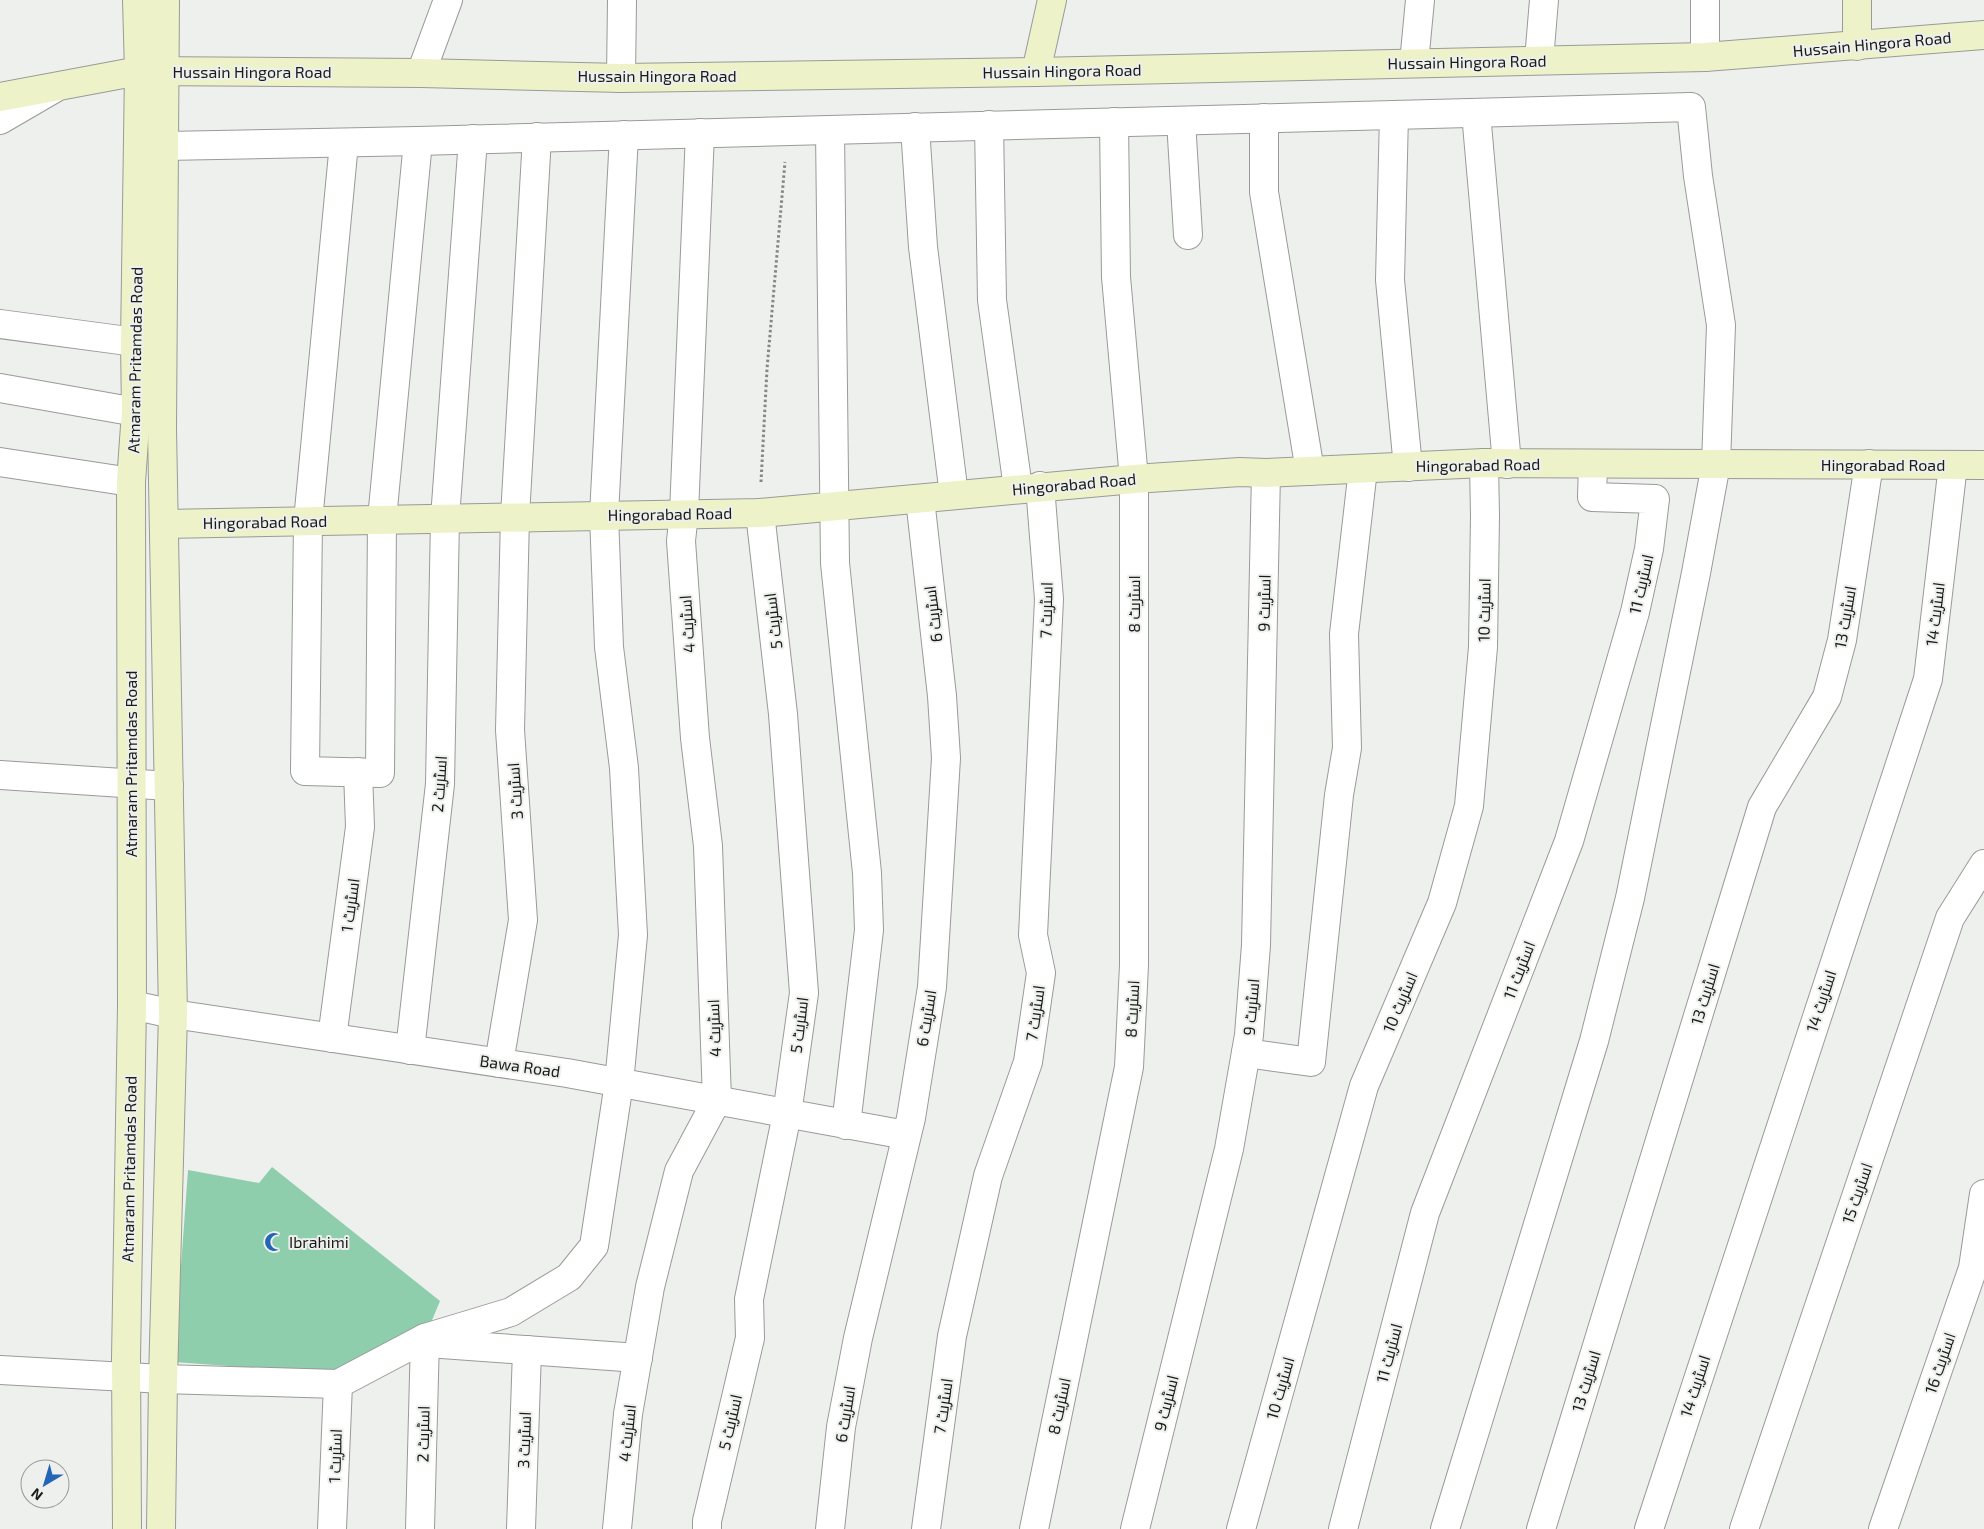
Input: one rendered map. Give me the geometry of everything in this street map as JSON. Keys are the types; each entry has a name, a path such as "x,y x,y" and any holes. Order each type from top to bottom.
{"street":[{"name":"Atmaram Pritamdas Road","path":"137,0 165,146 162,419 173,1014 163,1378 161,1529"},
{"name":"Atmaram Pritamdas Road","path":"127,1529 126,1376 132,1005 130,784 131,482 136,412 135,342 152,71 165,0"},
{"path":"421,73 448,0"},
{"path":"621,78 622,0"},
{"path":"1036,72 1052,0"},
{"path":"1414,63 1420,0"},
{"path":"1539,60 1544,0"},
{"path":"1705,0 1705,57"},
{"path":"1857,0 1858,46"},
{"name":"Hussain Hingora Road","path":"0,97 152,71 421,73 621,78 1036,72 1705,57 1984,35"},
{"path":"0,120 56,88"},
{"path":"165,146 344,143 1691,107 1698,176 1721,325 1716,464 1696,573 1630,898 1594,1041 1445,1529"},
{"name":"اسٹریٹ 10","path":"1241,1529 1364,1086 1442,903 1469,806 1483,647 1485,516 1495,464 1476,113"},
{"path":"1394,115 1390,280 1408,467"},
{"path":"1264,118 1264,192 1310,471"},
{"path":"1181,121 1188,235"},
{"name":"اسٹریٹ 8","path":"1034,1529 1128,1067 1134,965 1134,479 1116,277 1114,122"},
{"name":"اسٹریٹ 7","path":"926,1529 952,1336 988,1176 1028,1062 1041,973 1033,935 1049,599 992,300 989,125"},
{"path":"915,127 923,247 954,495"},
{"path":"830,130 835,563 867,873 869,930 846,1124"},
{"name":"اسٹریٹ 4","path":"617,1529 628,1414 650,1287 679,1171 717,1100 708,846 695,738 680,541 684,513 700,133"},
{"path":"0,1370 338,1384 421,1341 511,1312 569,1278 594,1246 619,1083 633,935 624,768 609,647 604,515 624,135"},
{"name":"اسٹریٹ 3","path":"499,1063 524,920 510,730 514,516 536,137"},
{"name":"اسٹریٹ 2","path":"410,1050 440,784 445,518 473,139"},
{"path":"344,143 308,521 305,771 380,773 382,519 418,141"},
{"path":"0,324 135,342"},
{"path":"0,388 136,412"},
{"path":"0,462 131,482"},
{"name":"Hingorabad Road","path":"164,524 514,516 760,513 1029,487 1240,472 1266,473 1495,464 1984,465"},
{"name":"اسٹریٹ 11","path":"1342,1529 1426,1213 1568,841 1635,612 1649,548 1655,499 1592,497 1593,464"},
{"name":"اسٹریٹ 13","path":"1541,1529 1762,807 1827,696 1842,640 1869,464"},
{"name":"اسٹریٹ 14","path":"1649,1529 1928,679 1953,465"},
{"path":"1246,1053 1311,1062 1339,795 1347,748 1344,634 1363,469"},
{"name":"اسٹریٹ 9","path":"1135,1529 1229,1149 1246,1053 1256,945 1266,473"},
{"name":"اسٹریٹ 6","path":"830,1529 841,1427 858,1338 911,1118 932,987 946,758 942,696 920,499"},
{"name":"اسٹریٹ 5","path":"707,1529 707,1521 750,1338 749,1299 787,1114 804,993 783,714 760,513"},
{"name":"اسٹریٹ 1","path":"332,1038 360,828 358,772"},
{"path":"0,775 169,786"},
{"name":"اسٹریٹ 15","path":"1744,1529 1950,918 1984,864"},
{"name":"Bawa Road","path":"132,1005 173,1014 619,1083 906,1135"},
{"name":"اسٹریٹ 16","path":"1883,1529 1972,1268 1984,1194"},
{"path":"421,1341 638,1358"},
{"name":"اسٹریٹ 2","path":"420,1529 421,1341"},
{"name":"اسٹریٹ 3","path":"521,1529 526,1350"},
{"name":"اسٹریٹ 1","path":"332,1529 338,1384"}],"path":[{"path":"760,513 767,369 788,131"}],"building":[{"name":"Ibrahimi","path":"272,1167 440,1301 425,1337 341,1374 174,1362 188,1170 259,1183"}],"place":[{"name":"Ibrahimi","path":"274,1242"}]}
